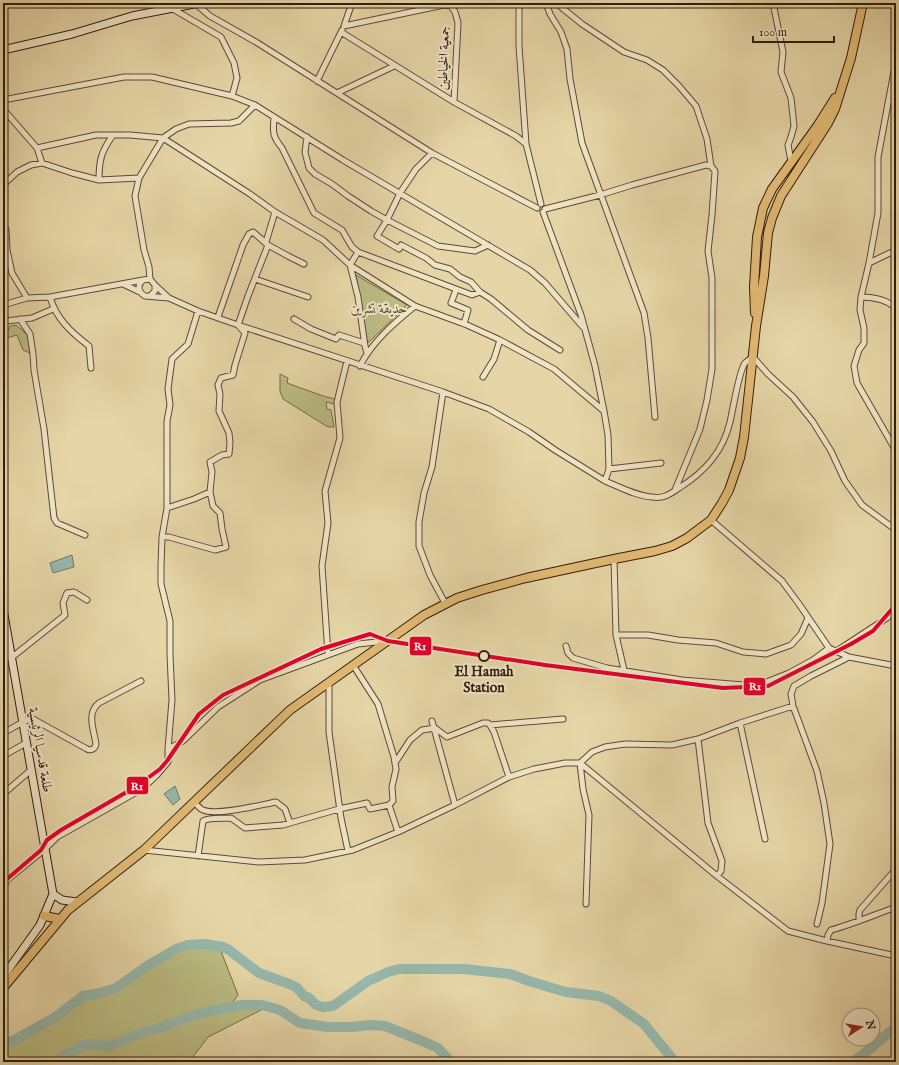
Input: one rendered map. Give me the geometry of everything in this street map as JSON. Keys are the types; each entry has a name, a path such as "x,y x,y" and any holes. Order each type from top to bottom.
{"main road":[{"path":"3,50 72,34 138,15 198,3"},
{"path":"3,988 60,919 77,902 144,850 290,710 424,615 469,594 518,580 655,551 672,546 687,538 711,520 729,490 740,458 744,437 768,233 774,210 781,196 828,123 838,102 854,45 863,3"},
{"path":"756,326 754,287 757,237 760,218 766,199 824,115 843,82"},
{"name":"طلعة قدسيا الرئيسية","path":"3,609 53,894"},
{"path":"3,977 40,925 53,894 62,900 77,902"},
{"path":"44,916 60,919"}],"street":[{"path":"198,3 210,16 256,42 317,82 432,153 542,208 600,195 632,184 706,165 711,166"},
{"path":"317,82 344,26 352,3"},
{"path":"519,3 519,46 526,144 542,208 581,315 595,366 608,436 609,469 605,481"},
{"path":"546,3 550,14 561,32 567,49 570,79 582,144 644,314 648,338 655,416"},
{"path":"556,3 582,24 624,52 647,60 663,70 679,86 696,106 707,139 711,166 715,171 708,251 712,278 712,369 700,429 675,490"},
{"path":"774,3 783,52 781,72 791,98 794,126 788,145 791,161"},
{"name":"جمعية الخياطين","path":"344,26 444,4 451,6 455,12 458,23 454,102"},
{"path":"173,8 221,38 234,63 237,78 232,96"},
{"path":"341,32 454,102 516,136 526,144"},
{"path":"896,61 878,157 878,213 861,297 860,310 864,328 864,343 859,350 854,366 857,383 896,451"},
{"path":"337,94 394,66"},
{"path":"3,100 124,77 152,77 232,96 255,105 530,270 584,328"},
{"path":"169,298 150,279 149,267 144,250 134,196 139,178 163,138 176,129 189,124 231,123 239,121 255,105"},
{"path":"3,109 37,148 42,162"},
{"path":"274,117 273,135 282,148 314,213 342,230 352,247 358,252 436,280 456,290 472,295 480,292"},
{"path":"37,148 96,135 130,135 163,138 250,194 275,212 323,240 350,265 415,306 464,324 500,340 554,369 604,411"},
{"path":"99,180 99,163 104,148 113,135"},
{"path":"307,137 305,152 309,168 315,174 371,211 438,246 475,251 488,245"},
{"path":"432,153 416,169 400,193 387,220 377,236 399,249 401,245 426,258 435,265 450,269 460,277 471,282 480,292 491,299 528,330 560,350"},
{"path":"3,185 17,172 31,165 42,162 72,174 99,180 139,178"},
{"path":"238,325 267,243 275,212"},
{"path":"3,228 6,229 7,250 12,273 27,298"},
{"path":"218,318 243,245 249,234 253,232 267,243 304,264"},
{"path":"869,263 896,250"},
{"path":"358,252 350,265 358,297 364,343 367,353"},
{"path":"3,305 27,298 50,297 150,279"},
{"path":"255,279 308,296"},
{"path":"140,292 139,286 143,280"},
{"path":"123,284 145,296 151,295 169,298 198,311 238,325 443,392 489,409 529,432 605,481 651,497 663,497 671,494 675,490 695,479 716,454 725,439 730,424 741,372 745,363 753,357 768,374 793,397 813,422 831,451 845,481 862,505 896,530"},
{"path":"151,295 155,291 156,284"},
{"path":"456,290 451,303 468,310 464,324"},
{"path":"50,297 53,309 72,333 89,346 91,368"},
{"path":"861,297 875,297 891,304 896,308"},
{"path":"360,366 367,353 400,318 415,306"},
{"path":"6,321 32,318 53,309"},
{"path":"3,888 8,880 57,837 142,789 168,762 172,700 170,621 162,584 162,538 167,508 167,421 170,405 168,389 172,359 188,344 198,311"},
{"path":"20,319 30,334 34,370 44,429 54,518 57,523 85,536"},
{"path":"294,319 311,329 336,339 340,335 364,343"},
{"path":"162,538 168,537 215,550 226,547 220,513 213,506 210,492 212,472 210,462 222,454 229,454 229,433 219,411 220,394 218,385 221,378 233,375 234,365 245,333 238,325"},
{"path":"483,377 494,359 500,340"},
{"path":"328,654 322,566 328,523 325,491 340,438 337,402 347,361"},
{"path":"443,392 432,467 424,493 419,522 419,546 430,575 445,604"},
{"path":"609,469 661,463"},
{"path":"896,480 896,487"},
{"path":"167,508 210,492"},
{"path":"711,520 782,581 829,648 849,657 896,666"},
{"path":"614,559 616,635 624,670"},
{"path":"12,658 65,615 62,603 67,594 74,592 87,600"},
{"path":"835,652 887,618 896,608"},
{"path":"616,635 648,635 678,640 716,643 743,652 766,654 791,645 801,634 808,618"},
{"path":"168,749 183,741 218,707 260,680 358,644 388,641"},
{"path":"566,646 568,653 573,658 607,668 682,680 744,685 764,683 789,673 813,660 829,648"},
{"path":"817,924 822,903 830,844 824,803 817,771 793,706 792,694 794,686 849,657"},
{"path":"198,856 203,821 208,818 231,818 245,828 283,825 367,803 370,809 389,805 393,801 392,787 396,769 394,757 378,704 353,665"},
{"path":"3,733 30,719 35,720 87,749 92,749 96,744 91,716 94,708 99,703 140,681"},
{"path":"329,682 329,732 340,809 348,851"},
{"path":"580,763 592,752 605,747 625,744 672,745 698,739 740,723 793,706"},
{"path":"490,726 563,719"},
{"path":"432,721 455,805"},
{"path":"395,763 410,740 422,730 434,728 447,737 483,723 488,723 494,732 509,777"},
{"path":"740,723 765,839"},
{"path":"698,739 708,823 722,861 721,871 717,876"},
{"path":"3,756 26,743"},
{"path":"144,850 259,862 305,860 348,851 398,832 509,777 534,769 565,763 580,763 717,876 788,931 896,956"},
{"path":"580,763 583,790 589,815 586,904"},
{"path":"3,794 31,770"},
{"path":"194,802 204,811 242,809 276,802 285,809 290,823"},
{"path":"389,805 398,832"},
{"path":"859,921 860,910 896,869"},
{"path":"827,941 831,930 851,925 896,907"}],"green space":[{"name":"حديقة تشرين","path":"356,275 407,305 367,344"},
{"path":"16,325 30,340 30,353 23,350 17,335 7,338 7,332 10,326"},
{"path":"280,374 288,378 287,383 335,399 334,404 326,402 327,409 331,410 334,427 328,427 283,399 280,391"},
{"path":"197,944 219,946 238,995 228,1009 269,1006 208,1037 189,1062 3,1062 3,1045 54,1018 83,996 116,988 150,964 176,949"}],"water":[{"path":"72,555 74,567 53,573 50,563"},
{"path":"175,786 180,799 173,805 164,794"}],"waterway":[{"path":"3,1045 54,1018 83,996 116,988 147,966 176,949 188,945 205,944 223,947 229,950 259,973 292,985 316,1005 323,1007 333,1006 368,981 399,969 464,969 510,974 566,992 599,996 611,1001 644,1024 675,1062"},
{"path":"54,1062 86,1044 109,1046 143,1032 159,1028 188,1017 242,1005 262,1005 280,1010 300,1023 328,1027 371,1025 385,1026 438,1048 451,1062"},
{"path":"852,1062 864,1054 896,1027"}],"transit line":[{"name":"R1","path":"3,885 7,879 41,850 47,840 61,830 137,786 160,769 199,714 223,695 321,649 370,634 388,641 545,665 723,688 768,686 851,644 873,631 892,609 896,602"}],"place":[{"name":"El Hamah Station","path":"484,656"}]}
